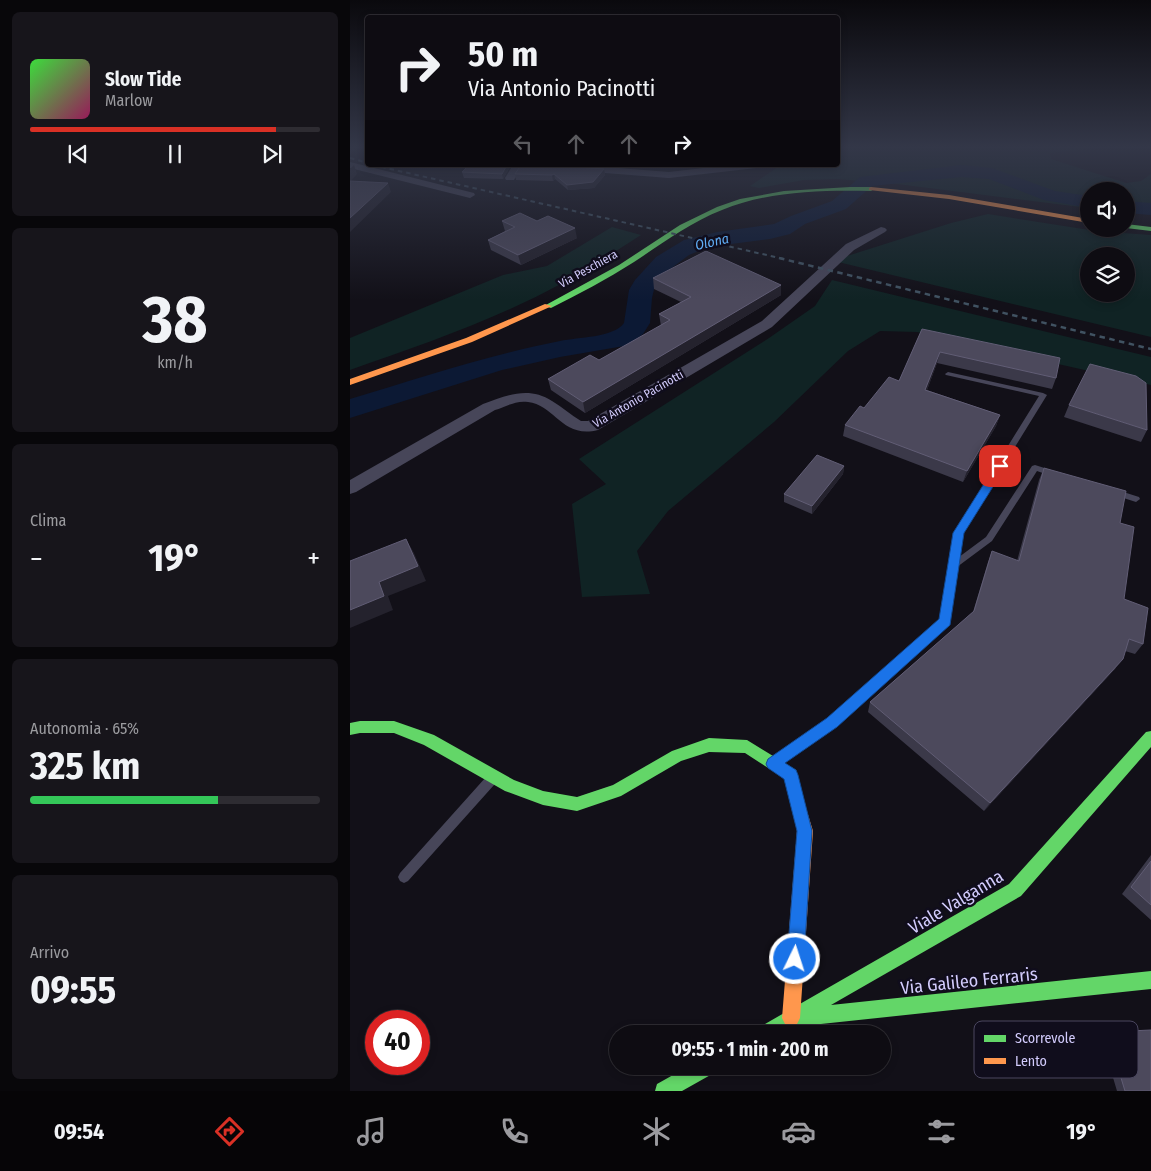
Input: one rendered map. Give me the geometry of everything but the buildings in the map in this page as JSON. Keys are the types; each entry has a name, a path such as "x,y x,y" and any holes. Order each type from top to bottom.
{"main road":[{"name":"Via Peschiera","path":"350,382 458,344 537,312 591,284 691,222 714,211 759,198"},
{"name":"Via Peschiera","path":"956,198 1080,221"},
{"path":"1135,227 1151,228"},
{"path":"350,729 360,727 394,728 429,740 510,786 543,798 577,804 616,791 677,756 709,745 747,747 791,775 805,831 791,1018"},
{"name":"Viale Valganna","path":"779,1025 1014,890 1151,737"},
{"name":"Via Galileo Ferraris","path":"791,1018 1151,980"},
{"path":"664,1091 692,1075"}],"street":[{"name":"Via Antonio Pacinotti","path":"350,488 489,407 512,399 536,398 580,427 592,426 767,324 850,247 881,230"}],"lane":[{"path":"773,764 832,723 945,621 958,533 1022,432 1043,395 948,374"},
{"path":"954,565 988,539 1035,468 1063,477"},
{"path":"1108,490 1136,499"},
{"path":"404,878 494,777"}],"green space":[{"path":"1008,198 1080,198 1080,207"},
{"path":"1135,198 1151,198 1151,212 1135,213"},
{"path":"988,214 1080,228 1080,237 1135,237 1135,234 1151,235 1151,337 838,262 844,257 951,223"},
{"path":"612,227 641,235 570,279 504,312 461,330 350,370 350,338 503,275 547,266"},
{"path":"832,280 1151,357 1151,385 917,332 880,331 848,351 774,422 668,511 637,551 650,594 582,597 572,504 606,484 579,459 769,338 815,306"}],"waterway":[{"name":"Olona","path":"350,409 494,364 560,349 621,339 629,334 637,323 639,298 647,279 681,250 704,241 782,229 798,220 839,205 848,198"},
{"name":"Olona","path":"1063,198 1080,201"},
{"name":"Olona","path":"1135,208 1151,209"}],"railway":[{"path":"517,198 784,259"},
{"path":"779,258 1151,349"}],"traffic: fast":[{"path":"548,306 612,272 700,217 720,208 754,198"},
{"path":"1135,227 1151,229"},
{"path":"350,729 360,727 394,727 429,740 510,786 543,798 577,804 616,791 677,756 709,745 747,747 791,775 797,800"},
{"path":"780,1025 1015,890 1151,737"},
{"path":"802,1017 1151,980"},
{"path":"664,1091 692,1075"}],"traffic: slow":[{"path":"954,198 1080,219"},
{"path":"350,382 469,340 548,306"},
{"path":"791,1018 805,831 797,800"}],"route":[{"path":"795,959 805,831 791,775 773,764 832,723 945,621 958,533 1000,466"}]}
